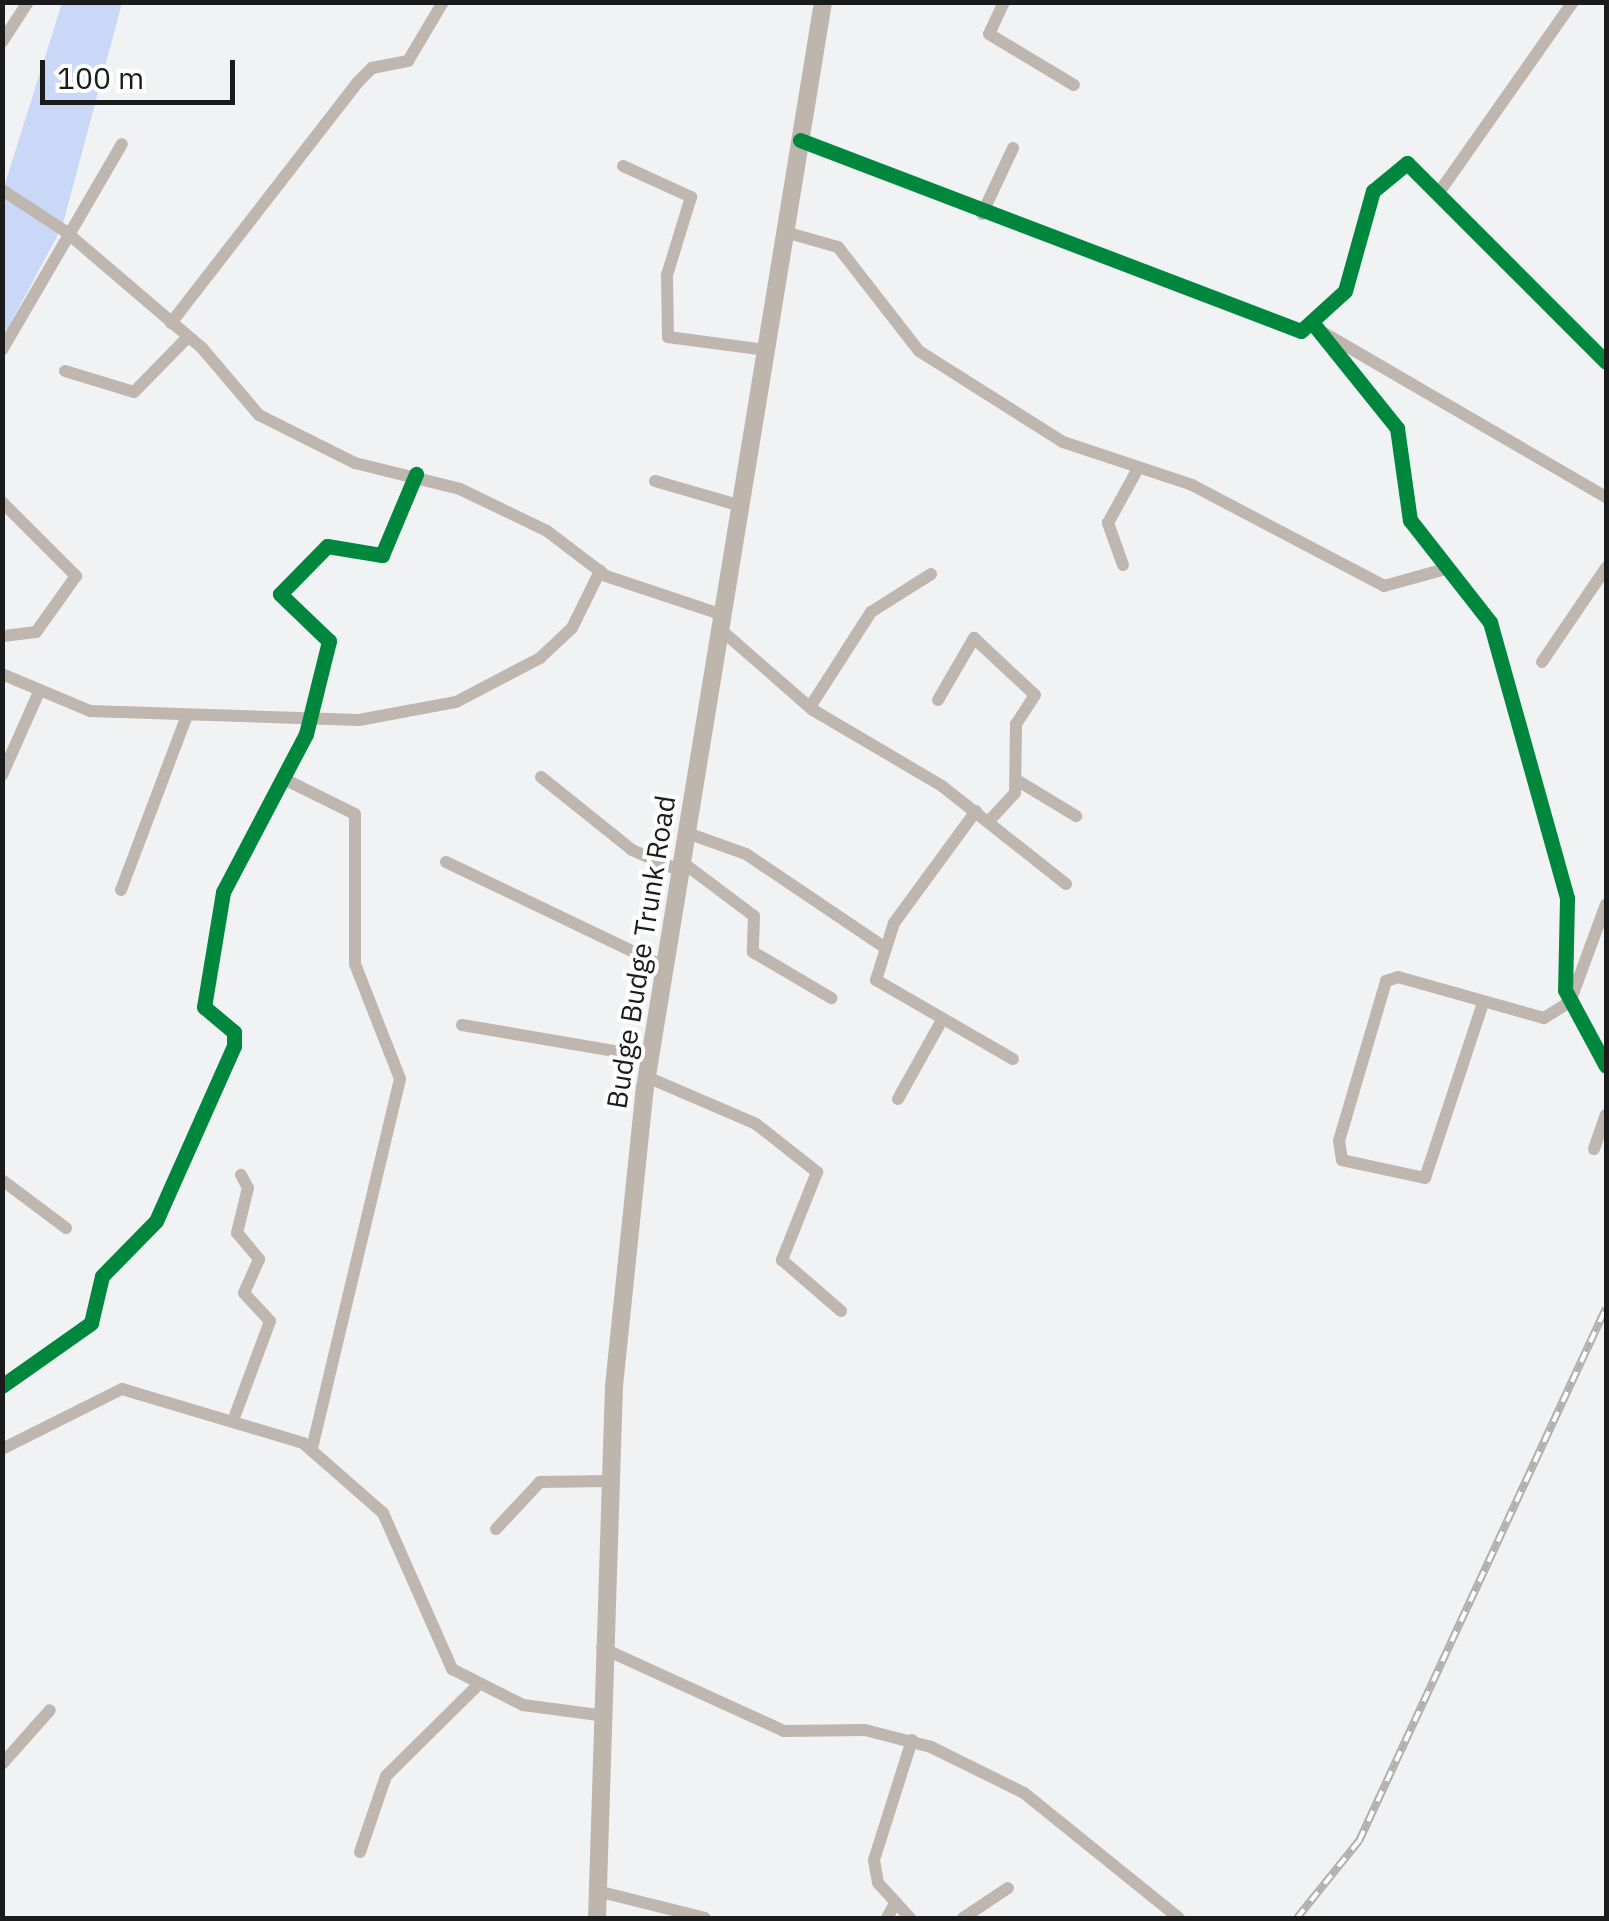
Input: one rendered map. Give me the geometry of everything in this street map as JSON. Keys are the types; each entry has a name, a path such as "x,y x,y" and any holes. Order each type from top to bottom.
{"main road":[{"name":"Budge Budge Trunk Road","path":"597,1918 598,1715 610,1482 647,1077 823,2"}],"street":[{"path":"2,42 28,2"},
{"path":"171,323 358,82 372,68 408,61 443,2"},
{"path":"1004,2 989,34 1074,86"},
{"path":"1440,191 1573,2"},
{"path":"800,140 982,214 1292,328 1317,328 1606,497"},
{"path":"2,350 62,228 122,144"},
{"path":"982,214 1013,148"},
{"path":"1317,328 1350,280 1382,178 1407,163 1440,191 1540,304 1606,362"},
{"path":"623,166 692,197 667,274 668,337 766,350"},
{"path":"4,191 62,228 188,337 259,415 356,463 416,474 547,530 600,571 722,622 810,707 990,820 1066,884"},
{"path":"786,232 838,248 919,351 1063,442 1136,472 1192,485 1384,586 1449,568"},
{"path":"1317,328 1396,428 1410,520 1490,622 1564,886 1570,1002 1606,1066"},
{"path":"65,371 134,392 188,337"},
{"path":"1123,564 1108,523 1136,472"},
{"path":"2,1386 87,1330 102,1276 156,1221 236,1037 204,1008 223,892 310,722 328,633 280,594 328,546 382,555 416,474"},
{"path":"655,481 741,506"},
{"path":"2,502 76,576 36,632 2,636"},
{"path":"1542,662 1606,568"},
{"path":"2,674 38,694 90,711 186,718 310,722 456,702 498,684 563,638 600,571"},
{"path":"810,707 871,612 931,574"},
{"path":"938,700 971,638 1033,691 1016,724 1018,781 990,820"},
{"path":"2,774 38,694"},
{"path":"121,890 186,718"},
{"path":"282,778 355,814 355,964 400,1079 312,1448"},
{"path":"541,778 632,850 682,866 754,916 752,952 831,998"},
{"path":"1018,781 1076,816"},
{"path":"976,811 884,947 878,984 1013,1059"},
{"path":"687,833 746,854 884,947"},
{"path":"446,862 665,967"},
{"path":"1483,1004 1425,1178 1342,1160 1339,1141 1386,981 1483,1004 1533,1019 1570,1002 1606,904"},
{"path":"898,1099 942,1020"},
{"path":"462,1025 650,1057"},
{"path":"647,1077 756,1124 817,1172 782,1260 841,1311"},
{"path":"1594,1148 1606,1115"},
{"path":"234,1418 270,1321 244,1294 259,1260 237,1233 248,1188 241,1175"},
{"path":"2,1180 66,1228"},
{"path":"2,1448 122,1389 234,1418 312,1448 383,1513 416,1576 441,1656 477,1686 523,1705 598,1715"},
{"path":"496,1529 540,1482 610,1482"},
{"path":"602,1648 784,1731 865,1730 912,1740 1024,1793 1162,1913 1179,1918"},
{"path":"360,1852 386,1776 477,1686"},
{"path":"2,1764 50,1710"},
{"path":"910,1918 896,1902 874,1860 912,1740"},
{"path":"963,1918 1008,1888"},
{"path":"597,1892 705,1918"},
{"path":"886,1918 896,1902"}],"water":[{"path":"62,3 122,3 62,227 3,337 3,190"}],"railway":[{"path":"1297,1918 1359,1841 1606,1308"}],"cycle path":[{"path":"800,140 1301,331 1345,291 1373,191 1407,163 1606,362"},
{"path":"1315,326 1397,428 1410,520 1490,622 1567,898 1565,990 1606,1066"},
{"path":"2,1386 91,1323 102,1276 156,1221 234,1046 234,1032 204,1007 223,892 306,734 329,641 280,594 327,546 382,555 416,474"}]}
